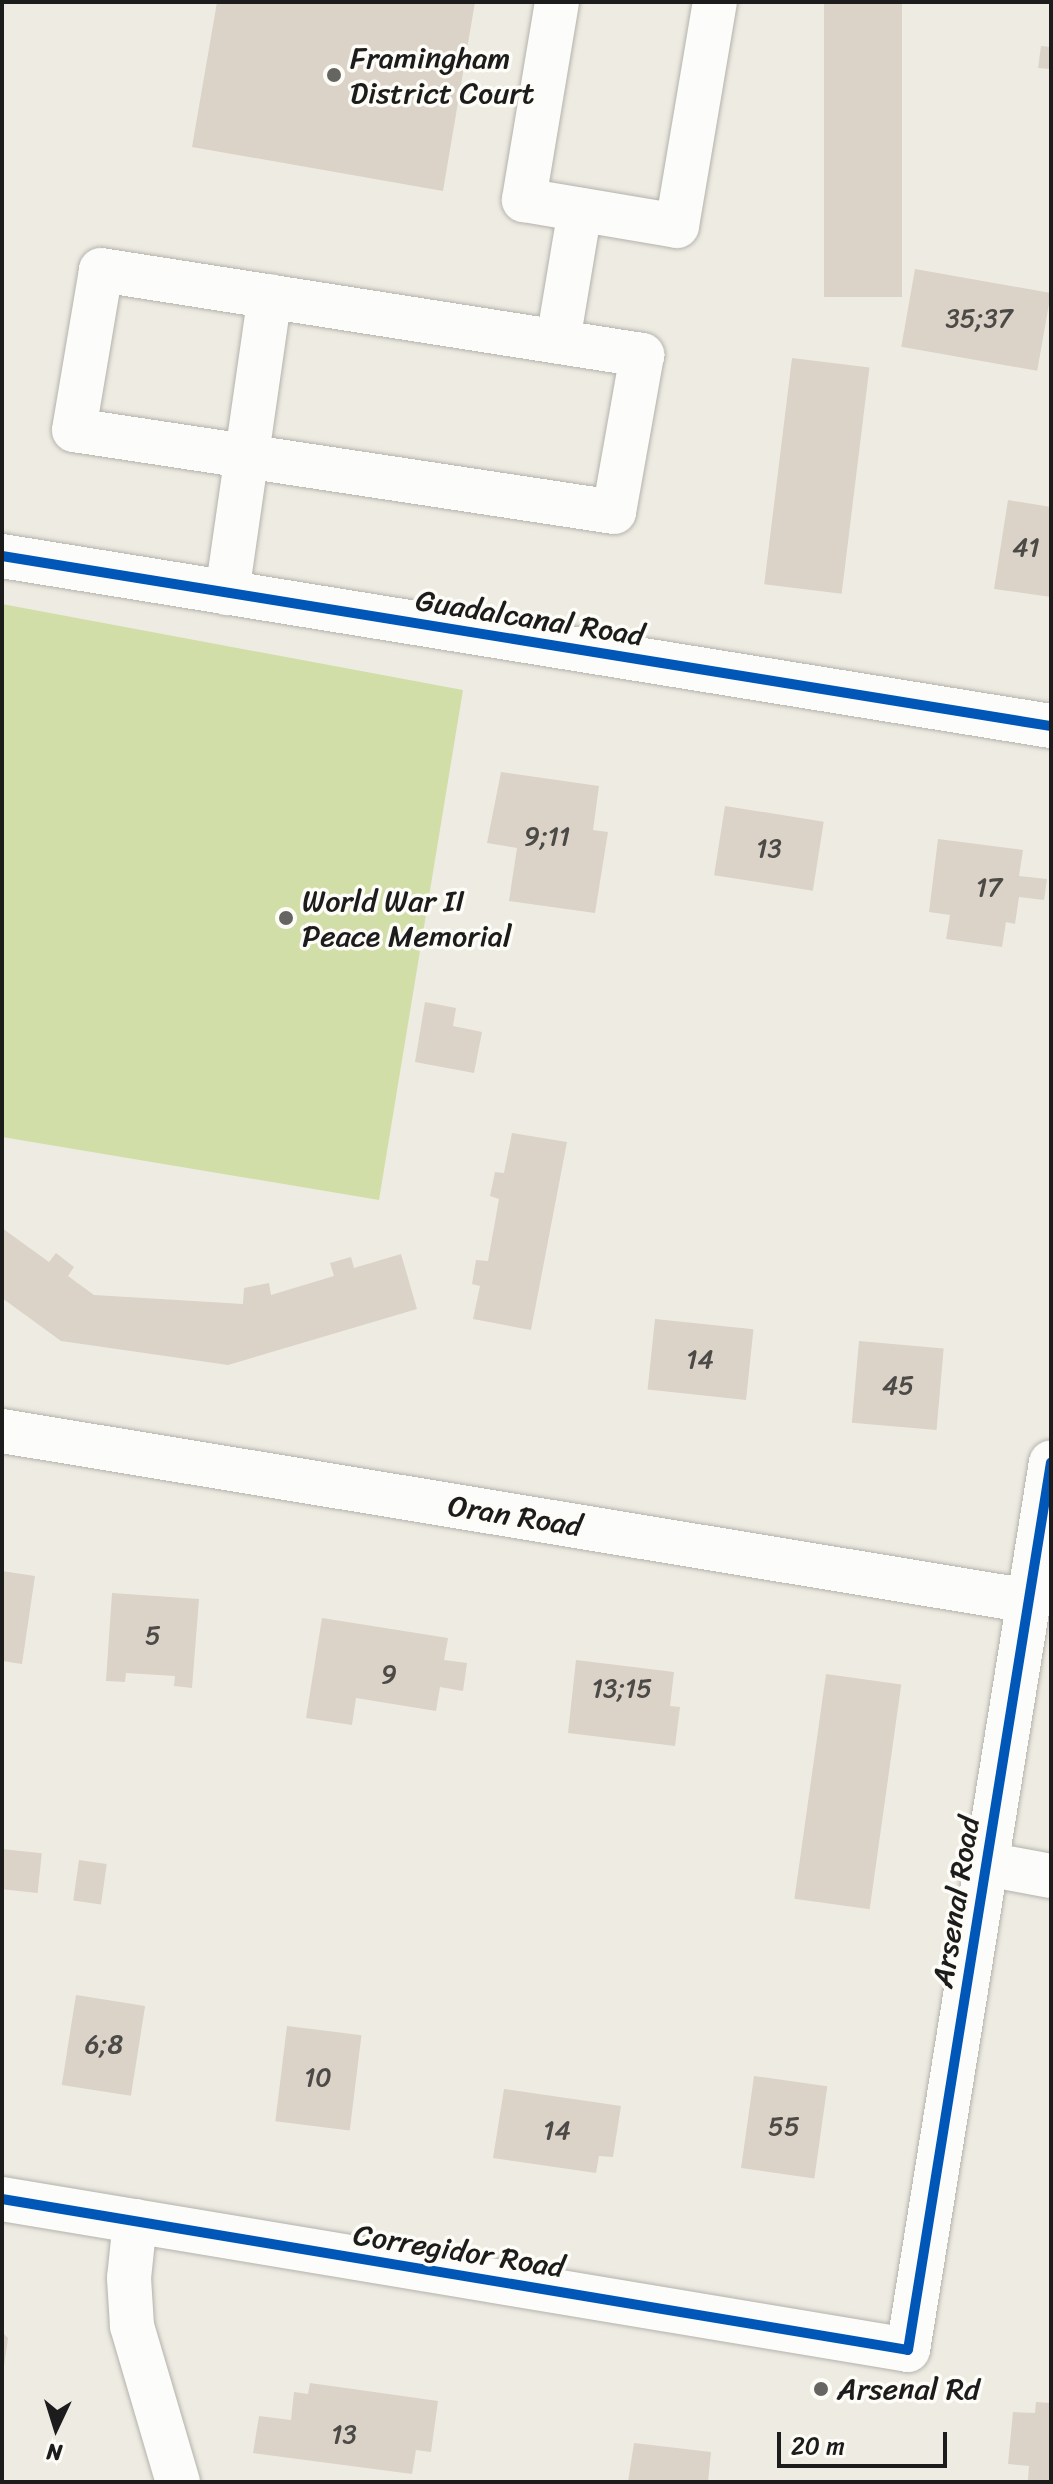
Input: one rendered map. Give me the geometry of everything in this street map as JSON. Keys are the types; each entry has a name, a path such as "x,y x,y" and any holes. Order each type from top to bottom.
{"street":[{"path":"557,2 524,200 677,226 715,2"},
{"path":"558,341 580,210"},
{"path":"101,270 558,341 642,355 614,512 74,430 101,270"},
{"path":"227,593 270,296"},
{"name":"Guadalcanal Road","path":"2,556 1051,726"},
{"name":"Oran Road","path":"2,1431 1029,1601"},
{"name":"Arsenal Road","path":"908,2350 1051,1462"},
{"path":"986,1864 1051,1876"},
{"name":"Corregidor Road","path":"2,2199 908,2350"},
{"path":"135,2221 129,2278 132,2326 141,2372 178,2482"}],"green space":[{"path":"2,604 463,690 379,1200 2,1137"}],"building":[{"name":"Framingham District Court","path":"217,2 475,2 443,191 192,147"},
{"path":"824,2 902,2 902,297 824,297"},
{"path":"1041,46 1051,47 1051,69 1038,68"},
{"path":"915,269 1051,293 1037,371 901,347"},
{"path":"792,358 869,368 842,594 764,584"},
{"path":"1008,500 1051,507 1051,597 994,589"},
{"path":"501,772 599,786 593,830 608,832 595,913 509,901 517,848 487,843"},
{"path":"725,806 824,822 813,891 714,875"},
{"path":"938,839 1023,850 1019,876 1047,879 1044,900 1019,897 1015,924 1006,922 1002,947 946,939 950,915 929,912"},
{"path":"425,1002 456,1008 453,1026 482,1032 474,1073 415,1062"},
{"path":"512,1133 567,1142 531,1330 473,1319 480,1286 472,1284 476,1260 488,1261 499,1199 490,1196 495,1172 504,1173"},
{"path":"2,1228 49,1262 56,1253 74,1267 68,1276 94,1295 243,1304 244,1288 269,1283 271,1295 334,1276 330,1263 351,1257 354,1268 401,1254 417,1309 228,1365 61,1341 2,1298"},
{"path":"655,1319 753,1329 746,1400 648,1390"},
{"path":"859,1341 944,1348 937,1430 852,1423"},
{"path":"2,1571 35,1576 22,1664 2,1661"},
{"path":"112,1593 199,1599 192,1688 174,1686 175,1676 126,1673 125,1682 106,1681"},
{"path":"322,1618 448,1638 444,1660 467,1663 463,1691 440,1687 436,1711 356,1698 352,1725 306,1718"},
{"path":"576,1660 674,1672 670,1706 680,1707 675,1746 568,1733"},
{"path":"826,1674 901,1685 870,1909 794,1899"},
{"path":"2,1849 42,1853 38,1893 2,1889"},
{"path":"79,1860 107,1864 101,1904 73,1901"},
{"path":"76,1995 145,2006 131,2096 62,2085"},
{"path":"287,2026 361,2035 350,2130 275,2121"},
{"path":"754,2076 827,2086 814,2178 741,2168"},
{"path":"504,2089 621,2106 613,2157 599,2156 596,2173 493,2158"},
{"path":"2,2332 8,2338 4,2366 2,2366"},
{"path":"310,2383 438,2401 431,2452 416,2450 412,2474 253,2453 259,2416 291,2420 294,2392 308,2394"},
{"path":"1036,2402 1051,2403 1051,2482 1028,2480 1029,2466 1008,2464 1013,2412 1035,2413"},
{"path":"634,2443 711,2452 708,2482 628,2482"}],"cycle path":[{"path":"2,556 1051,726"},
{"path":"2,2199 908,2350 1051,1462"}],"place":[{"name":"Framingham District Court","path":"334,75"},
{"name":"World War II Peace Memorial","path":"286,918"},
{"name":"Arsenal Rd","path":"821,2389"}]}
